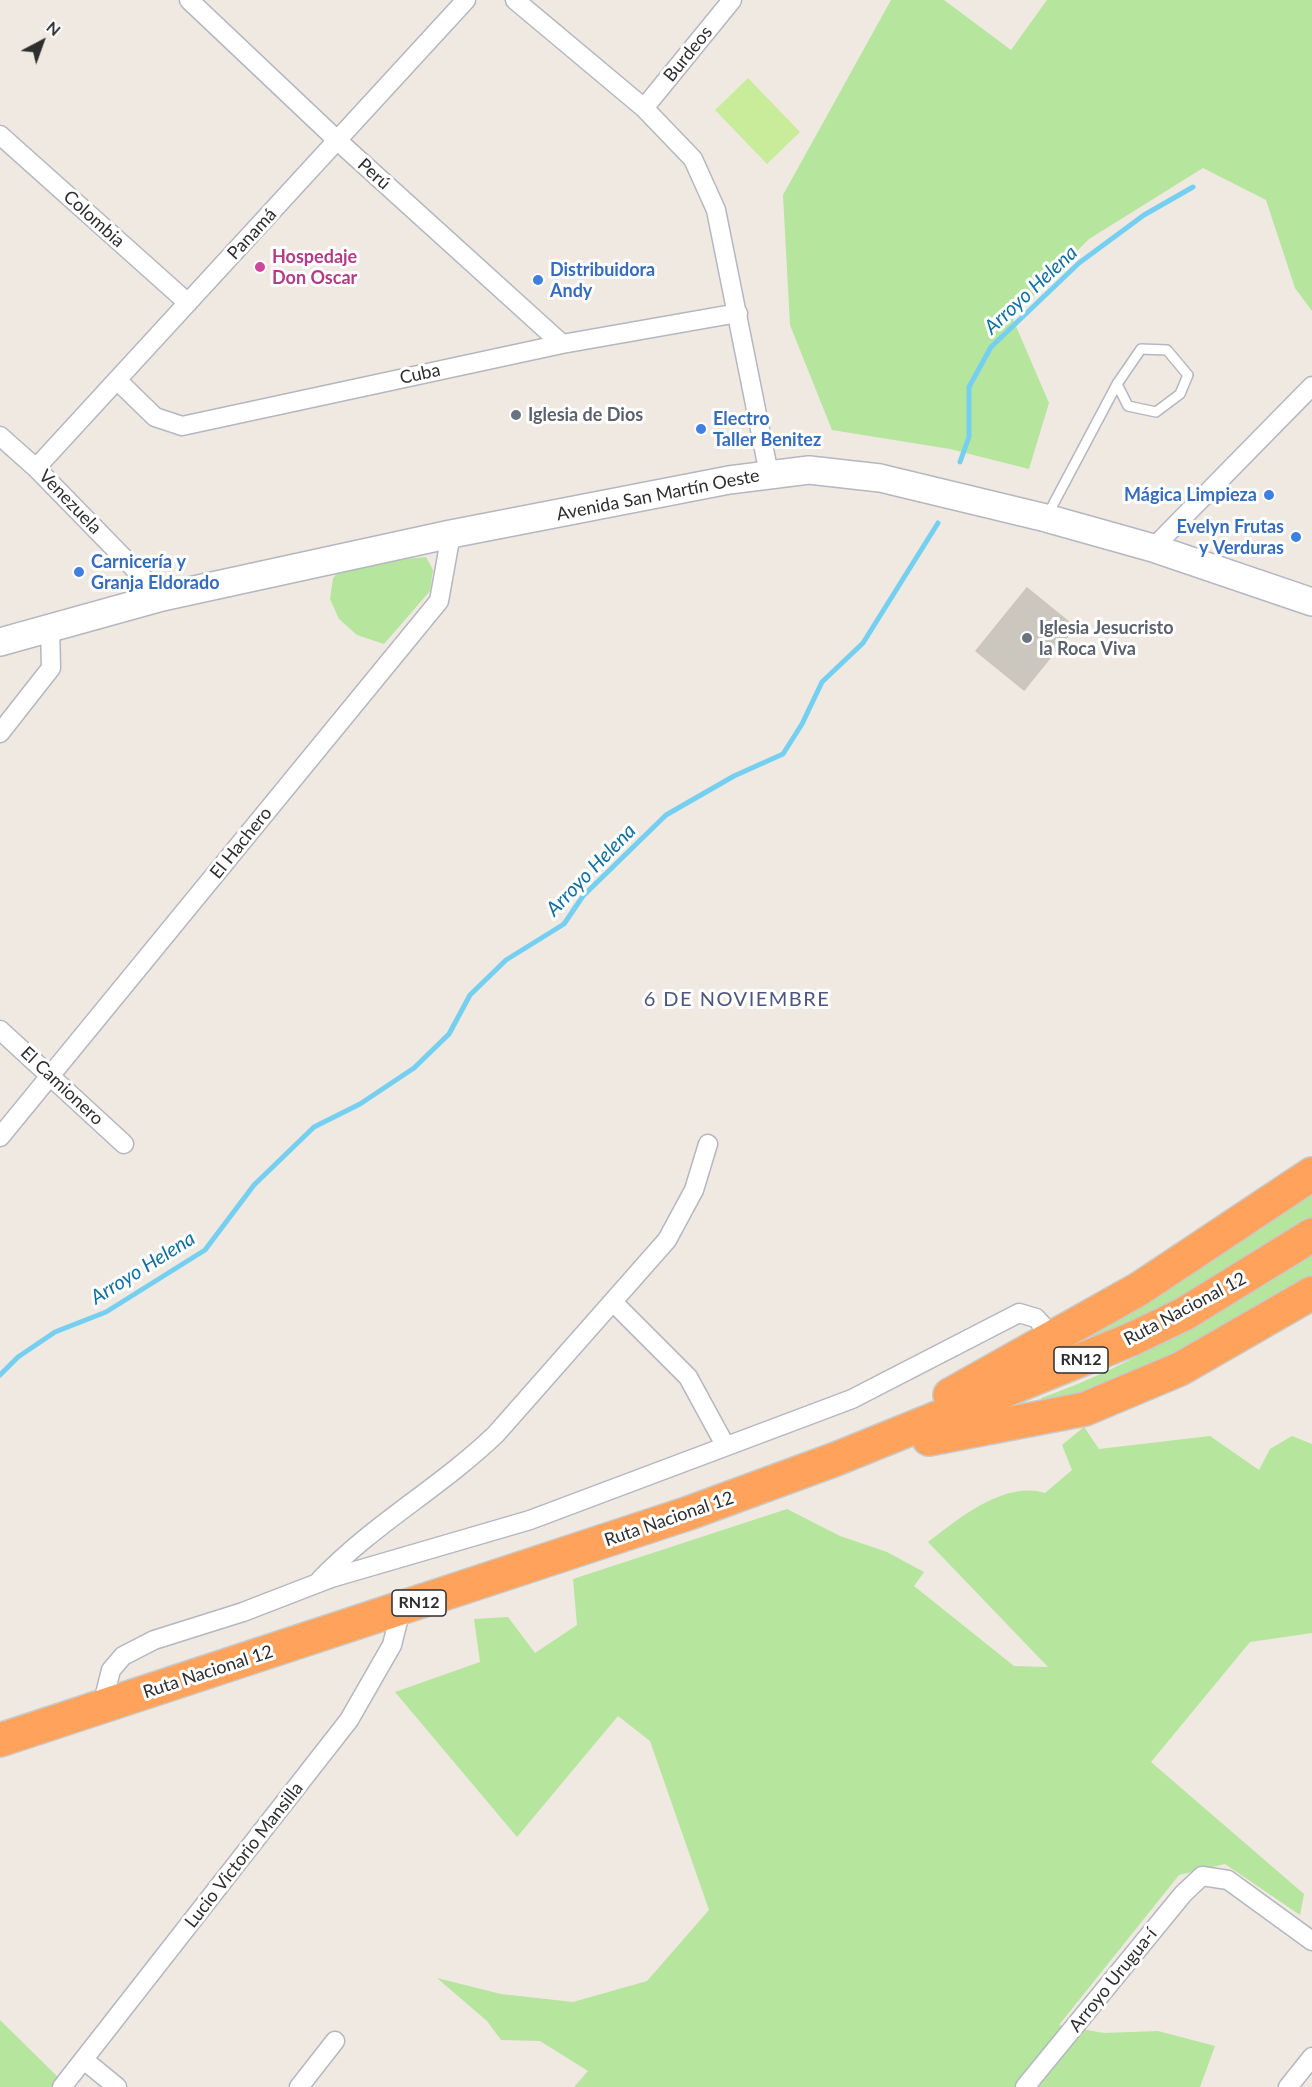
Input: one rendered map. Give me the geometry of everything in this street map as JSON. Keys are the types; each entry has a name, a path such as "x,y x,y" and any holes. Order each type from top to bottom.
{"highway":[{"path":"836,1459 1139,1289 1312,1174"},
{"name":"Ruta Nacional 12","path":"0,1740 689,1513 836,1459 1132,1339 1184,1314 1312,1235"},
{"path":"836,1459 956,1433 1085,1409 1180,1369 1312,1293"}],"main road":[{"name":"Avenida San Martín Oeste","path":"0,642 162,597 451,534 769,474 809,470 880,478 1046,518 1153,548 1312,602"}],"street":[{"name":"Perú","path":"189,0 338,141 562,344"},
{"name":"Panamá","path":"36,468 466,0"},
{"path":"515,0 645,108 693,159 716,210 769,474"},
{"name":"Burdeos","path":"645,108 732,0"},
{"name":"Colombia","path":"0,135 188,303"},
{"name":"Cuba","path":"118,381 155,417 182,426 562,344 738,313"},
{"path":"1153,548 1312,386"},
{"name":"Venezuela","path":"0,436 36,468 162,597"},
{"name":"El Hachero","path":"0,1137 439,602 451,534"},
{"path":"0,733 51,668 50,627"},
{"name":"El Camionero","path":"0,1030 51,1074 124,1144"},
{"path":"317,1584 341,1558 468,1460 496,1434 667,1240 694,1190 708,1144"},
{"path":"613,1302 688,1377 725,1445"},
{"path":"102,1706 111,1670 123,1656 154,1640 243,1612 317,1584 530,1520 852,1399 1019,1313 1036,1318 1053,1337"},
{"name":"Lucio Victorio Mansilla","path":"62,2087 349,1720 392,1645 401,1609"},
{"name":"Arroyo Urugua-í","path":"1025,2087 1184,1894 1203,1876 1228,1880 1312,1941"},
{"path":"299,2087 335,2041"},
{"path":"1288,2087 1312,2057"},
{"path":"84,2060 117,2087"}],"lane":[{"path":"1046,518 1117,384 1141,349 1167,350 1188,375 1180,394 1156,412 1128,406 1117,384"}],"green space":[{"path":"891,0 944,0 1011,50 1047,0 1312,0 1312,311 1295,288 1266,200 1203,168 1089,239 1012,317 1049,403 1029,469 950,449 832,430 790,325 783,195"},
{"path":"748,78 800,132 767,164 715,110"},
{"path":"426,557 433,570 430,591 384,644 357,635 339,619 330,599 333,578 346,564"},
{"path":"1312,1190 1312,1219 1124,1332 1050,1353"},
{"path":"1312,1253 1312,1279 1173,1359 1044,1409 1041,1398 1147,1351"},
{"path":"1084,1427 1099,1449 1210,1436 1259,1470 1270,1449 1292,1436 1312,1444 1312,1633 1250,1642 1151,1762 1304,1894 1300,1915 1225,1864 1179,1875 1059,2025 1104,2033 1158,2031 1215,2046 1200,2087 574,2087 588,2071 540,2041 501,2040 487,2021 437,1978 501,1994 573,2002 647,1981 709,1910 650,1741 618,1716 517,1837 395,1692 480,1662 474,1619 508,1617 535,1653 577,1625 573,1579 787,1509 840,1536 887,1552 924,1572 914,1586 1014,1666 1048,1667 928,1542 968,1513 998,1497 1030,1490 1045,1493 1072,1470 1062,1445"},
{"path":"0,2020 68,2087 0,2087"}],"building":[{"path":"1027,588 1075,627 1024,690 976,651"}],"waterway":[{"name":"Arroyo Helena","path":"960,462 969,437 969,387 991,347 1079,263 1144,215 1193,187"},
{"name":"Arroyo Helena","path":"0,1375 18,1357 55,1332 106,1312 205,1250 254,1185 314,1127 360,1104 414,1068 449,1034 470,995 506,960 564,924 583,896 666,815 734,776 783,754 802,724 822,682 863,643 938,523"}],"place":[{"name":"Hospedaje Don Oscar","path":"260,267"},
{"name":"Distribuidora Andy","path":"538,280"},
{"name":"Iglesia de Dios","path":"516,415"},
{"name":"Electro Taller Benitez","path":"701,429"},
{"name":"Mágica Limpieza","path":"1269,495"},
{"name":"Evelyn Frutas y Verduras","path":"1296,537"},
{"name":"Carnicería y Granja Eldorado","path":"79,572"},
{"name":"Iglesia Jesucristo la Roca Viva","path":"1027,638"}],"district":[{"name":"6 DE NOVIEMBRE","path":"737,1000"}]}
